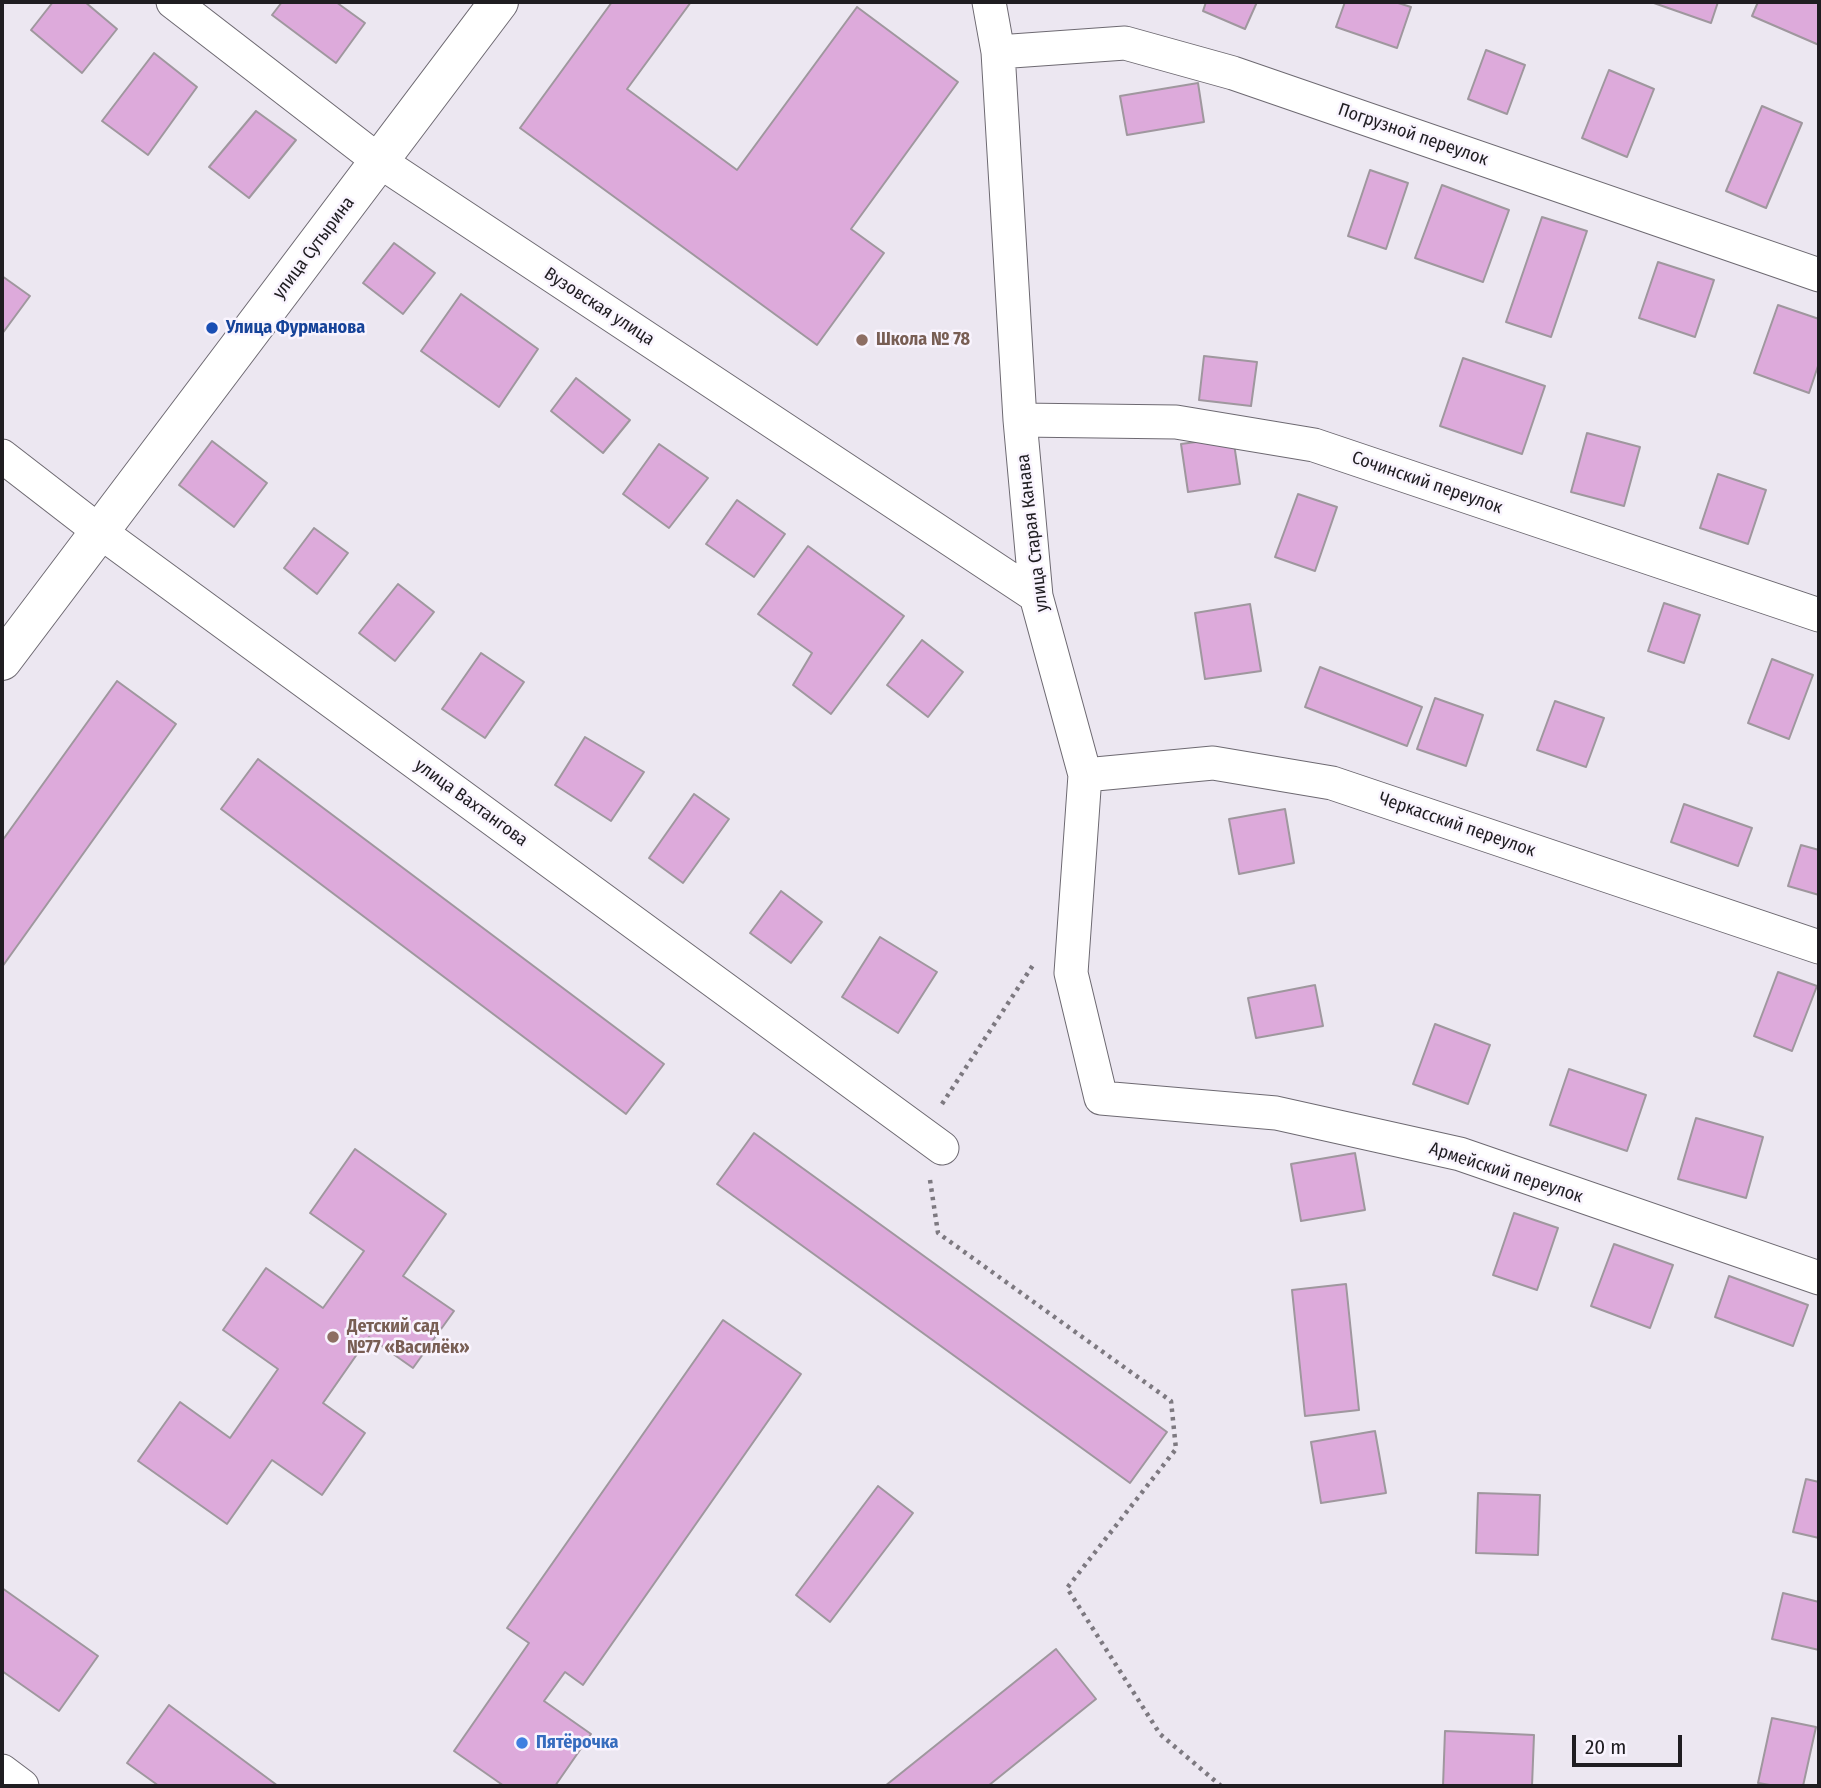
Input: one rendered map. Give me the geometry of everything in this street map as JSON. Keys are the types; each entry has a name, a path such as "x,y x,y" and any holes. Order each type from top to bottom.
{"street":[{"name":"Вузовская улица","path":"173,2 379,161 1036,596"},
{"name":"улица Сутырина","path":"2,661 499,2"},
{"name":"улица Старая Канава","path":"989,2 998,52 1020,420 1036,596 1085,775 1071,973 1101,1098"},
{"name":"Погрузной переулок","path":"998,52 1125,43 1221,69 1819,275"},
{"name":"Сочинский переулок","path":"1020,420 1175,422 1314,445 1819,615"},
{"name":"улица Вахтангова","path":"2,456 99,531 932,1141"},
{"name":"Черкасский переулок","path":"1085,775 1213,763 1332,783 1819,947"},
{"name":"Армейский переулок","path":"1101,1098 1276,1113 1460,1154 1819,1278"},
{"path":"2,1771 22,1786"}],"path":[{"path":"1040,954 932,1141 938,1233 1171,1401 1176,1448 1068,1588 1160,1734 1221,1786"}],"building":[{"path":"53,2 85,2 117,29 82,73 31,30"},
{"path":"282,2 336,2 365,23 336,63 272,15"},
{"path":"612,2 691,2 627,89 737,170 857,7 958,82 851,229 884,253 817,345 520,128"},
{"path":"1206,2 1257,2 1245,29 1203,11"},
{"path":"1345,2 1395,2 1411,7 1397,48 1336,27"},
{"path":"1651,2 1718,2 1711,23"},
{"path":"1758,2 1819,2 1819,45 1752,16"},
{"path":"1486,50 1525,65 1507,114 1468,99"},
{"path":"154,53 197,87 148,155 102,121"},
{"path":"1609,70 1654,89 1627,157 1582,138"},
{"path":"1198,83 1204,122 1127,135 1120,96"},
{"path":"1762,106 1802,123 1766,208 1726,191"},
{"path":"256,111 296,140 249,198 209,167"},
{"path":"1370,170 1408,183 1386,249 1348,236"},
{"path":"1442,185 1509,210 1483,282 1415,258"},
{"path":"1542,217 1587,231 1551,337 1506,322"},
{"path":"394,243 435,273 403,314 363,283"},
{"path":"1658,262 1714,280 1695,337 1639,318"},
{"path":"2,276 30,296 2,334"},
{"path":"461,294 538,349 499,407 421,351"},
{"path":"1778,305 1819,319 1819,363 1809,393 1754,373"},
{"path":"1204,356 1257,362 1251,406 1199,400"},
{"path":"1463,358 1545,386 1522,454 1440,426"},
{"path":"576,378 630,420 603,453 551,411"},
{"path":"1587,433 1640,447 1624,506 1571,492"},
{"path":"1233,437 1240,484 1188,492 1181,444"},
{"path":"212,441 267,483 234,527 179,485"},
{"path":"659,444 708,478 669,528 623,494"},
{"path":"1718,474 1766,490 1748,544 1700,528"},
{"path":"1298,494 1337,507 1315,571 1275,557"},
{"path":"737,500 785,534 754,577 706,544"},
{"path":"314,528 348,553 317,594 284,568"},
{"path":"808,546 904,616 831,714 793,685 812,653 758,614"},
{"path":"398,584 434,612 395,661 359,633"},
{"path":"1664,603 1700,615 1684,663 1648,651"},
{"path":"1250,604 1261,671 1205,679 1195,613"},
{"path":"922,640 963,672 928,717 887,685"},
{"path":"481,653 524,682 485,738 442,709"},
{"path":"1772,659 1813,675 1789,739 1748,723"},
{"path":"1320,667 1422,707 1407,746 1305,707"},
{"path":"117,681 176,724 2,967 2,841"},
{"path":"1435,698 1483,715 1466,766 1417,749"},
{"path":"1555,701 1604,718 1586,767 1537,750"},
{"path":"585,737 644,772 611,821 555,785"},
{"path":"258,759 664,1064 626,1114 221,809"},
{"path":"694,794 729,819 683,883 649,858"},
{"path":"1684,804 1752,828 1738,866 1671,842"},
{"path":"1285,809 1294,863 1239,874 1229,819"},
{"path":"1801,845 1819,850 1819,895 1788,886"},
{"path":"781,891 822,922 791,963 750,933"},
{"path":"880,937 937,972 898,1033 842,997"},
{"path":"1778,972 1817,986 1792,1051 1754,1036"},
{"path":"1315,985 1323,1026 1256,1038 1248,998"},
{"path":"1435,1024 1490,1045 1468,1104 1413,1084"},
{"path":"1569,1069 1646,1095 1627,1151 1550,1125"},
{"path":"1696,1118 1763,1137 1746,1198 1678,1179"},
{"path":"754,1133 1167,1432 1130,1483 717,1184"},
{"path":"355,1149 446,1214 403,1276 454,1311 413,1368 369,1337 323,1403 365,1433 322,1495 272,1460 227,1524 138,1461 180,1402 230,1438 278,1369 223,1330 266,1268 323,1308 364,1251 310,1213"},
{"path":"1355,1153 1365,1210 1301,1221 1291,1164"},
{"path":"1514,1213 1558,1228 1537,1290 1493,1275"},
{"path":"1614,1244 1673,1265 1650,1328 1591,1306"},
{"path":"1729,1276 1808,1305 1793,1346 1715,1317"},
{"path":"1346,1284 1359,1410 1305,1416 1292,1290"},
{"path":"723,1320 801,1374 583,1685 565,1672 544,1701 591,1734 555,1786 504,1786 454,1751 529,1643 507,1628"},
{"path":"1375,1431 1386,1493 1321,1503 1311,1442"},
{"path":"1806,1479 1819,1482 1819,1538 1793,1532"},
{"path":"878,1486 913,1513 830,1622 796,1595"},
{"path":"1478,1493 1540,1495 1538,1555 1476,1553"},
{"path":"2,1588 98,1656 59,1711 2,1671"},
{"path":"1783,1593 1819,1602 1819,1650 1772,1639"},
{"path":"1056,1649 1096,1699 988,1786 885,1786"},
{"path":"169,1705 278,1786 159,1786 127,1763"},
{"path":"1772,1718 1816,1727 1803,1786 1758,1783"},
{"path":"1445,1731 1534,1735 1532,1786 1443,1786"}],"place":[{"name":"Улица Фурманова","path":"212,328"},
{"name":"Школа № 78","path":"862,340"},
{"name":"Детский сад №77 «Василёк»","path":"333,1337"},
{"name":"Пятёрочка","path":"522,1743"}]}
